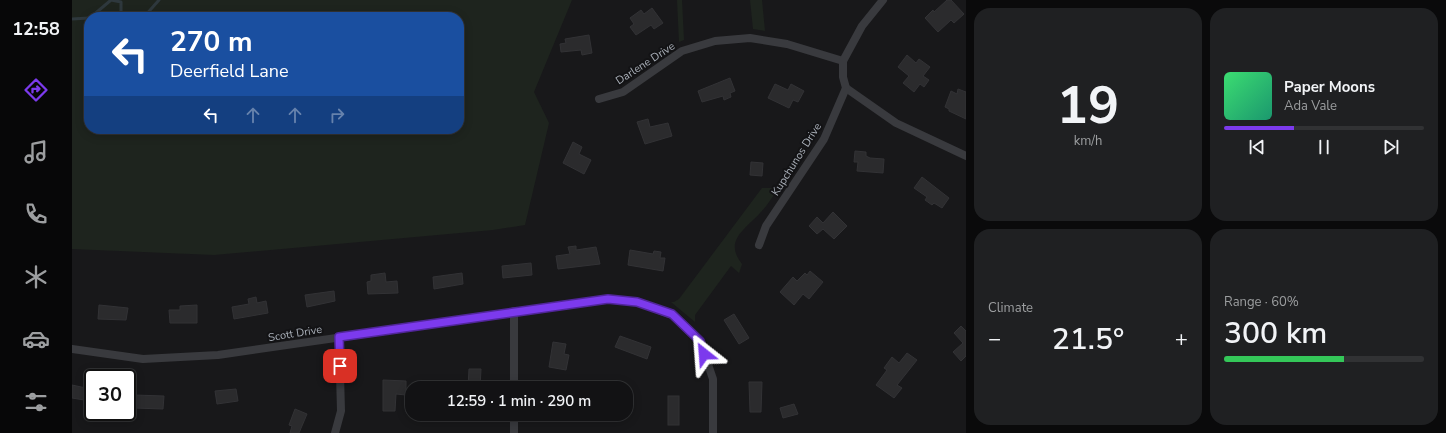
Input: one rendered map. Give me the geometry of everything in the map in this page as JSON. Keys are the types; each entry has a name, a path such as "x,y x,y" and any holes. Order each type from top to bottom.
{"street":[{"path":"883,0 862,26 843,61 843,77 846,88 896,123 966,156"},
{"name":"Darlene Drive","path":"599,99 623,92 682,51 715,41 750,38 787,44 843,61"},
{"name":"Kupchunos Drive","path":"759,245 766,226 824,139 846,88"},
{"name":"Scott Drive","path":"72,349 142,358 218,355 514,311 608,299 637,302 672,314 700,341 713,379 713,433"},
{"path":"514,311 514,381"},
{"path":"335,433 341,411 339,337"},
{"path":"514,421 514,433"}],"shaded area":[{"path":"72,0 572,0 534,92 549,123 525,225 493,230 214,255 72,249"},
{"path":"677,0 682,0 684,40 679,42"},
{"path":"750,0 762,0 765,31 753,29"},
{"path":"762,188 779,188 763,210 743,230 736,242 735,248 737,256 742,264 739,273 731,266 695,315 695,322 671,302 679,299"}],"building":[{"path":"947,0 951,0 964,14 954,23 951,20 938,32 925,18"},
{"path":"652,8 663,23 654,29 651,25 636,35 630,27 634,24 630,18 641,10 644,14"},
{"path":"589,35 592,53 582,55 581,50 561,52 560,44 566,43 565,39"},
{"path":"907,55 916,63 919,59 930,67 923,76 929,80 924,87 920,84 914,92 903,83 909,76 898,67"},
{"path":"730,78 735,91 730,93 731,97 724,100 723,96 702,102 698,91"},
{"path":"775,84 788,90 791,84 804,91 798,102 793,100 789,108 768,98"},
{"path":"958,89 966,92 966,119 949,111 949,109 945,107 951,91 957,94"},
{"path":"648,119 650,127 668,123 672,136 645,144 637,122"},
{"path":"573,142 582,147 579,154 591,160 584,174 563,163"},
{"path":"855,151 866,152 866,156 870,158 884,159 883,173 857,171 858,162 854,162"},
{"path":"751,162 763,163 762,176 750,175"},
{"path":"922,177 949,198 942,208 934,203 932,205 925,200 927,197 914,188"},
{"path":"833,212 847,226 834,239 823,229 817,234 809,226 817,217 823,223"},
{"path":"576,246 576,250 596,247 600,264 558,269 556,256 570,254 568,247"},
{"path":"630,250 653,254 654,251 661,252 660,258 665,258 663,271 628,265"},
{"path":"531,263 532,275 503,278 502,266"},
{"path":"810,271 823,282 809,299 803,294 794,305 780,292 793,277 797,281 805,273 807,275"},
{"path":"385,273 386,282 397,281 398,293 368,294 367,282 371,281 371,275"},
{"path":"462,273 463,284 434,289 433,277"},
{"path":"334,291 335,301 307,307 305,295"},
{"path":"256,297 257,303 266,301 268,313 234,319 232,307 249,304 248,299"},
{"path":"99,305 128,308 126,320 98,319"},
{"path":"197,305 197,323 170,323 169,310 180,310 180,306"},
{"path":"734,314 749,338 739,344 724,320"},
{"path":"961,326 966,331 966,356 961,361 953,352 963,343 954,333"},
{"path":"620,336 651,347 647,359 615,347"},
{"path":"553,342 566,344 564,354 569,355 566,370 549,367"},
{"path":"907,353 917,360 897,385 902,388 894,398 876,385 887,370 884,368 892,357 899,363"},
{"path":"469,369 481,369 480,381 468,381"},
{"path":"383,380 406,381 405,395 396,394 395,411 383,411"},
{"path":"749,382 762,382 761,412 750,412"},
{"path":"72,385 84,388 84,400 72,398"},
{"path":"236,389 238,401 217,404 215,391"},
{"path":"136,395 164,396 163,409 136,408"},
{"path":"668,396 679,396 679,425 668,425"},
{"path":"794,404 798,414 783,418 780,408"},
{"path":"295,409 307,414 299,433 290,433 292,426 289,425"}],"waterway":[{"path":"97,12 111,0 121,2 121,12"},
{"path":"148,12 159,0"},
{"path":"72,19 84,18"}],"route":[{"path":"340,366 339,337 514,311 608,299 637,302 672,314 700,341 704,354"}]}
